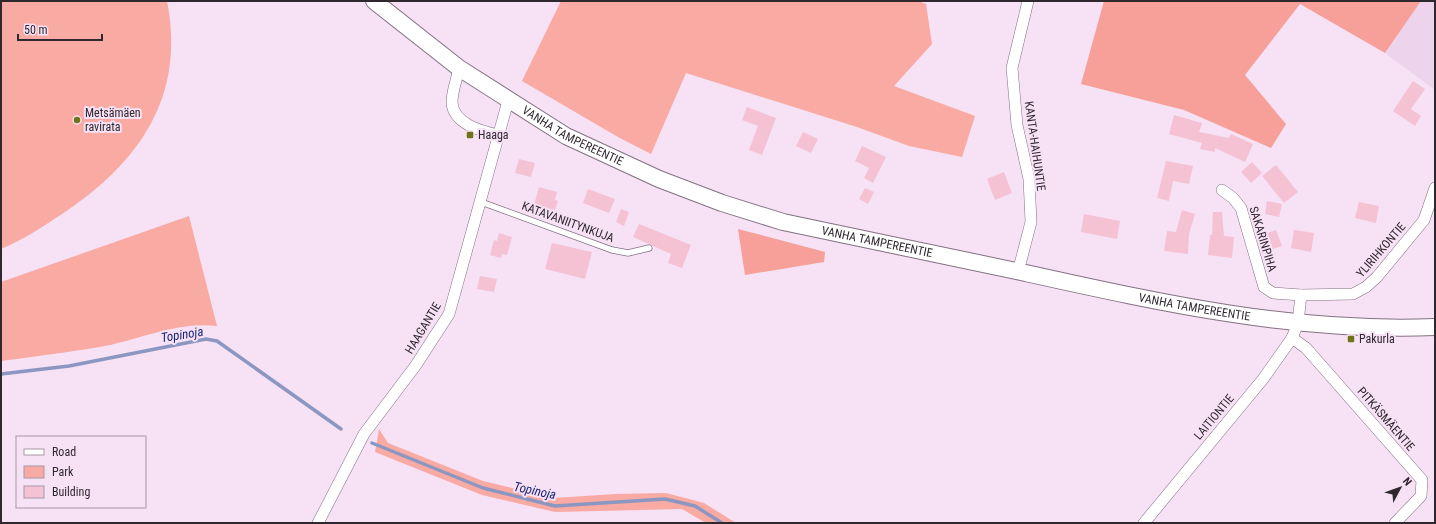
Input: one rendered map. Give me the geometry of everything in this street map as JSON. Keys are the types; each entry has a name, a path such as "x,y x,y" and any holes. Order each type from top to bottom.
{"main road":[{"name":"VANHA TAMPEREENTIE","path":"374,1 460,68 508,101 566,136 659,179 722,203 783,222 1295,331 1435,327"}],"street":[{"name":"KANTA-HAIHUNTIE","path":"1018,272 1031,222 1029,179 1017,125 1012,68 1028,1"},
{"path":"460,68 452,97 453,109 459,118 469,125 498,135"},
{"name":"HAAGANTIE","path":"318,523 364,434 416,365 449,314 508,101"},
{"name":"YLIRIHKONTIE","path":"1301,295 1353,294 1366,287 1377,277 1424,220 1435,188"},
{"name":"SAKARINPIHA","path":"1222,190 1233,198 1241,208 1264,287 1273,293 1301,295"},
{"path":"1295,331 1301,295"},
{"name":"LAITIONTIE","path":"1144,523 1263,379 1295,331"},
{"name":"PITKÄSMÄENTIE","path":"1295,331 1306,348 1422,480 1421,496 1395,523"}],"lane":[{"name":"KATAVANIITYNKUJA","path":"481,202 612,250 628,253 649,248"}],"shaded area":[{"path":"1104,1 1421,1 1385,53 1300,4 1245,75 1286,124 1271,148 1184,110 1081,84"},
{"path":"1421,1 1435,1 1435,90 1385,53"},
{"path":"738,229 825,252 824,262 745,275"}],"green space":[{"name":"Metsämäen ravirata","path":"1,1 167,1 171,36 169,68 162,97 150,124 134,150 114,173 89,194 40,228 17,242 1,249"},
{"path":"561,1 918,1 926,4 932,44 894,86 975,116 962,157 909,146 857,127 686,73 651,154 618,137 522,81"},
{"path":"189,216 217,326 203,325 176,328 110,345 1,361 1,282"},
{"path":"379,429 388,443 483,481 554,498 615,494 666,493 704,503 736,523 706,523 682,509 555,512 482,495 375,452"}],"building":[{"path":"1413,81 1425,89 1411,109 1421,116 1415,126 1393,111"},
{"path":"747,107 776,118 762,155 749,150 758,126 742,120"},
{"path":"1174,115 1202,123 1199,132 1229,138 1231,134 1253,144 1245,162 1215,148 1215,152 1200,149 1202,143 1169,134"},
{"path":"803,132 818,139 811,153 796,146"},
{"path":"862,146 886,157 873,183 864,178 869,168 855,161"},
{"path":"519,159 535,163 531,177 515,173"},
{"path":"1166,161 1193,166 1189,184 1173,181 1169,201 1157,198"},
{"path":"1252,162 1262,173 1251,183 1241,172"},
{"path":"1276,165 1298,192 1284,203 1262,176"},
{"path":"1004,172 1012,193 995,200 987,179"},
{"path":"539,187 557,192 555,200 558,201 555,210 551,209 549,217 532,212"},
{"path":"865,188 874,192 868,204 859,199"},
{"path":"588,189 615,199 609,213 583,203"},
{"path":"1267,201 1282,204 1279,217 1265,214"},
{"path":"1359,202 1379,206 1376,223 1355,218"},
{"path":"621,209 629,212 624,226 616,222"},
{"path":"1182,210 1195,214 1189,234 1188,254 1164,251 1167,231 1176,232"},
{"path":"1213,212 1222,212 1224,236 1234,237 1232,258 1208,255 1210,235 1212,235"},
{"path":"1084,214 1120,221 1117,239 1081,232"},
{"path":"639,224 691,245 682,268 668,263 671,254 633,237"},
{"path":"1276,230 1282,246 1267,251 1262,235"},
{"path":"1294,230 1314,233 1311,252 1291,248"},
{"path":"499,233 512,237 507,255 502,254 501,258 490,255 494,240 497,241"},
{"path":"552,243 592,252 585,279 545,269"},
{"path":"480,276 497,279 494,292 477,289"}],"waterway":[{"name":"Topinoja","path":"1,374 69,366 206,339 217,341 341,429"},
{"name":"Topinoja","path":"372,443 483,488 555,506 665,499 695,506 722,523"}],"place":[{"name":"Metsämäen ravirata","path":"77,120"},
{"name":"Haaga","path":"470,135"},
{"name":"Pakurla","path":"1351,339"}]}
